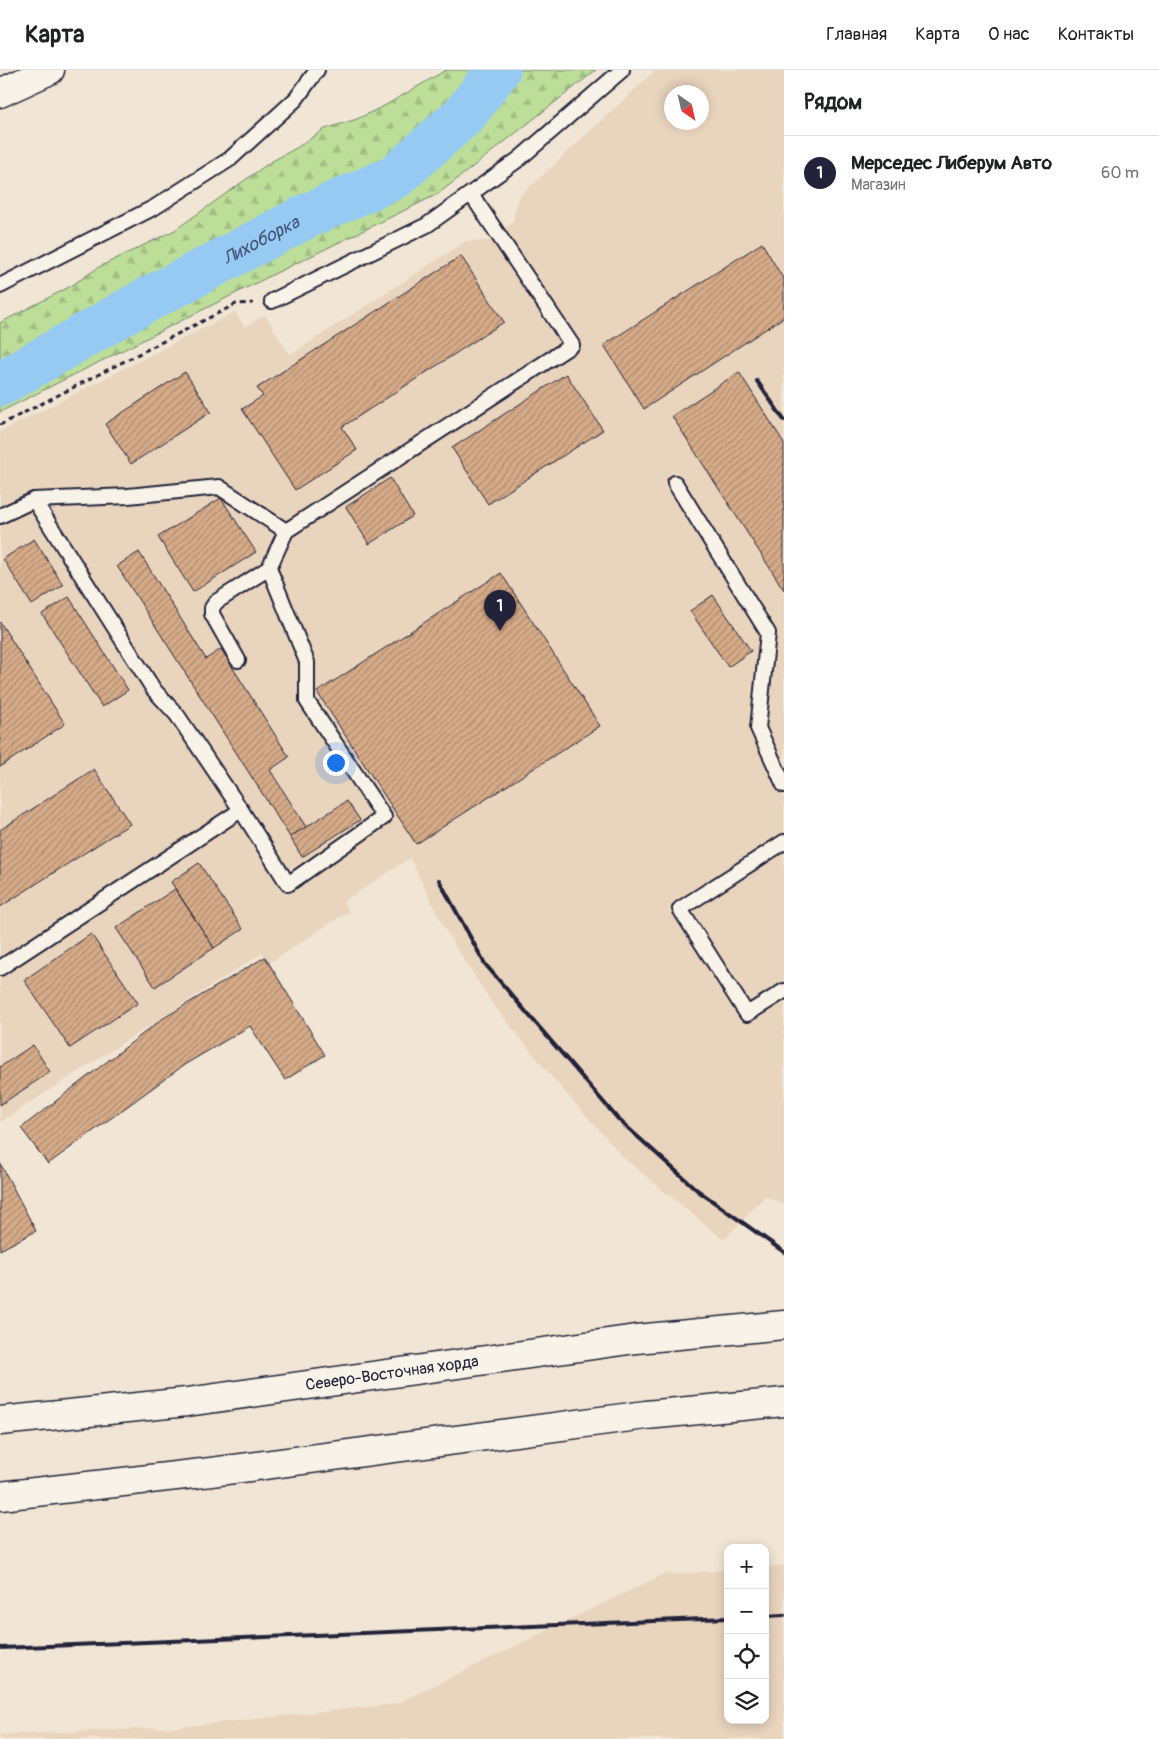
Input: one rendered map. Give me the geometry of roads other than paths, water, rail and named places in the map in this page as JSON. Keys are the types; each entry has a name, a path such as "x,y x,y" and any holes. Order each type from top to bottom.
{"main road":[{"path":"10,82 50,70"},
{"name":"Северо-Восточная хорда","path":"0,1421 187,1402 636,1340 784,1325"},
{"path":"0,1496 211,1472 646,1415 784,1402"}],"lane":[{"path":"0,286 155,207 230,159 296,99 317,70"},
{"path":"272,301 427,225 519,159 622,70"},
{"path":"238,660 212,614 212,608 216,602 269,568 286,532 572,345 471,194"},
{"path":"675,483 768,632 758,728 784,785"},
{"path":"0,516 34,500 128,496 219,488 286,532"},
{"path":"34,500 154,690 177,715 288,884 384,817 307,700 306,662 269,568"},
{"path":"0,968 241,810"},
{"path":"784,842 680,909 747,1014 784,991"}],"waterway":[{"name":"Лихоборка","path":"0,384 143,302 309,215 395,177 465,114 498,70"}],"railway":[{"path":"757,381 784,420"},
{"path":"439,880 485,964 618,1119 697,1190 784,1252"},
{"path":"769,1616 784,1615"},
{"path":"0,1648 724,1618"}],"place":[{"name":"Мерседес Либерум Авто","path":"500,631"}]}
